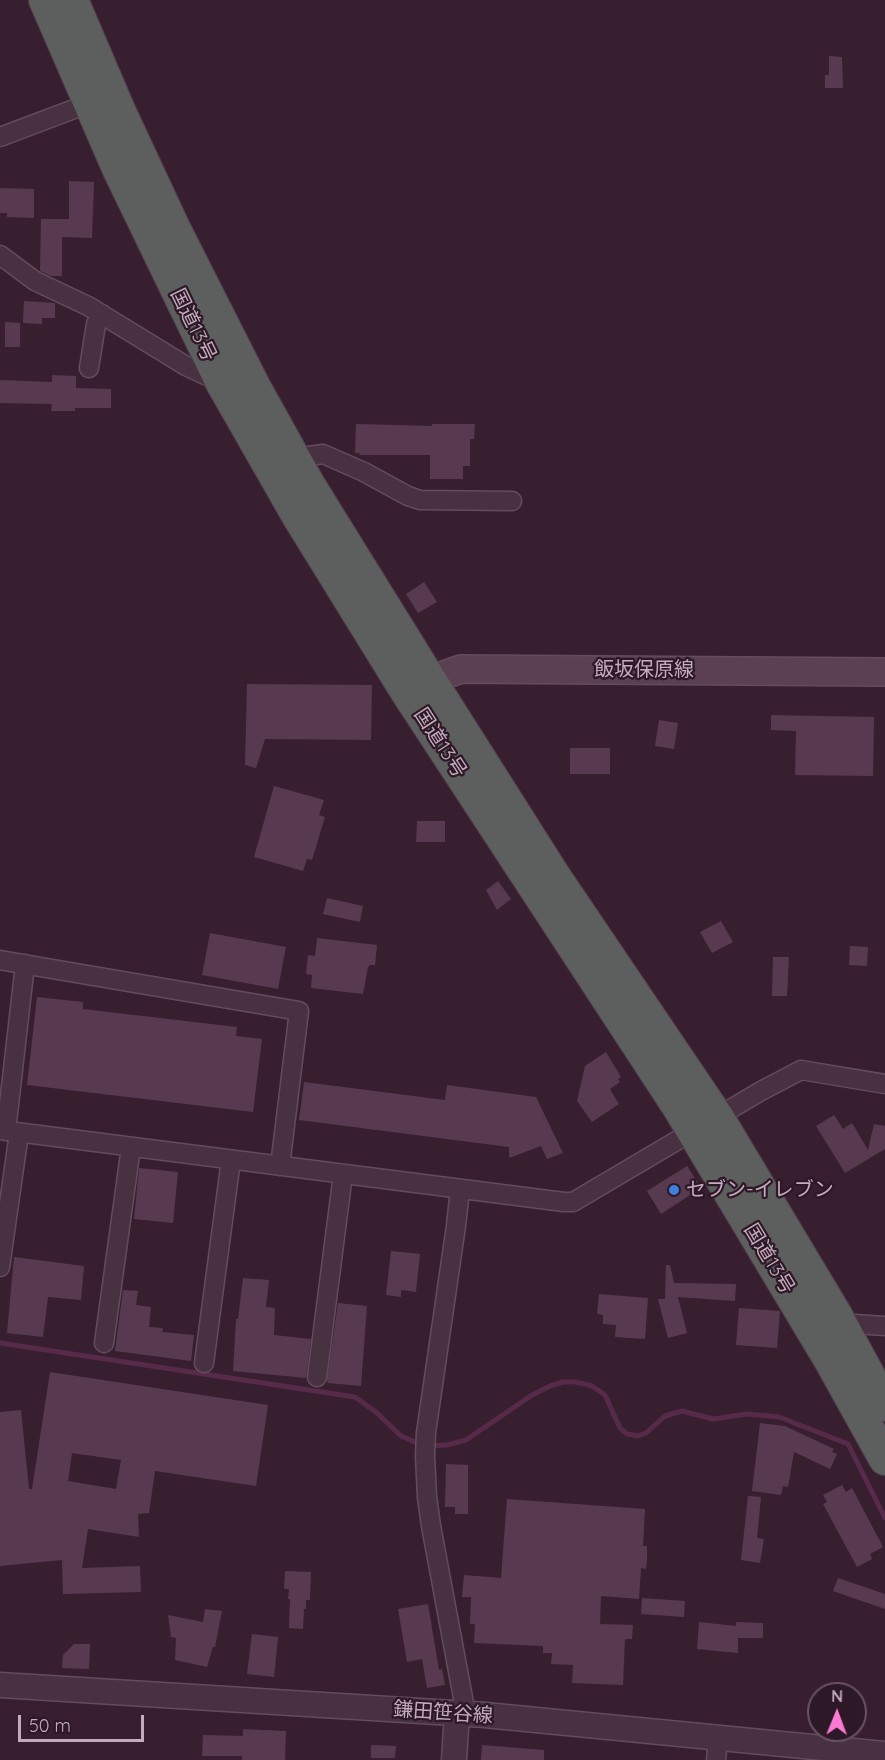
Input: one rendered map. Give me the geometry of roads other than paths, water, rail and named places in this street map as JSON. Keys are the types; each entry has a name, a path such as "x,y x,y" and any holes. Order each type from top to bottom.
{"highway":[{"name":"国道13号","path":"45,0 118,168 222,383 298,516 419,687 705,1124 840,1323 885,1405"},
{"name":"国道13号","path":"72,0 119,110 174,228 254,386 419,687"},
{"name":"国道13号","path":"705,1124 885,1459"}],"main road":[{"name":"飯坂保原線","path":"419,687 461,669 885,672"}],"street":[{"path":"0,137 90,103"},
{"path":"0,255 35,281 102,314 186,366 222,383"},
{"path":"89,368 96,324 102,314"},
{"path":"294,458 323,453 420,500 512,501"},
{"path":"0,960 299,1011 280,1166"},
{"path":"0,1267 8,1132 25,964"},
{"path":"8,1132 573,1202 761,1091 801,1070 885,1084"},
{"path":"104,1343 131,1147"},
{"path":"204,1363 231,1160"},
{"path":"317,1377 343,1174"},
{"path":"454,1760 462,1714 431,1526 425,1456 426,1433 460,1189"},
{"path":"840,1323 885,1326"},
{"name":"鎌田笹谷線","path":"0,1685 462,1714 717,1749 885,1754"}],"waterway":[{"path":"0,1343 355,1397 377,1413 401,1436 424,1446 447,1445 466,1440 532,1395 563,1382 592,1386 605,1395 620,1428 627,1434 638,1436 646,1433 665,1416 682,1411 713,1419 747,1414 779,1417 848,1444 885,1518"}],"place":[{"name":"セブン-イレブン","path":"674,1190"}]}
